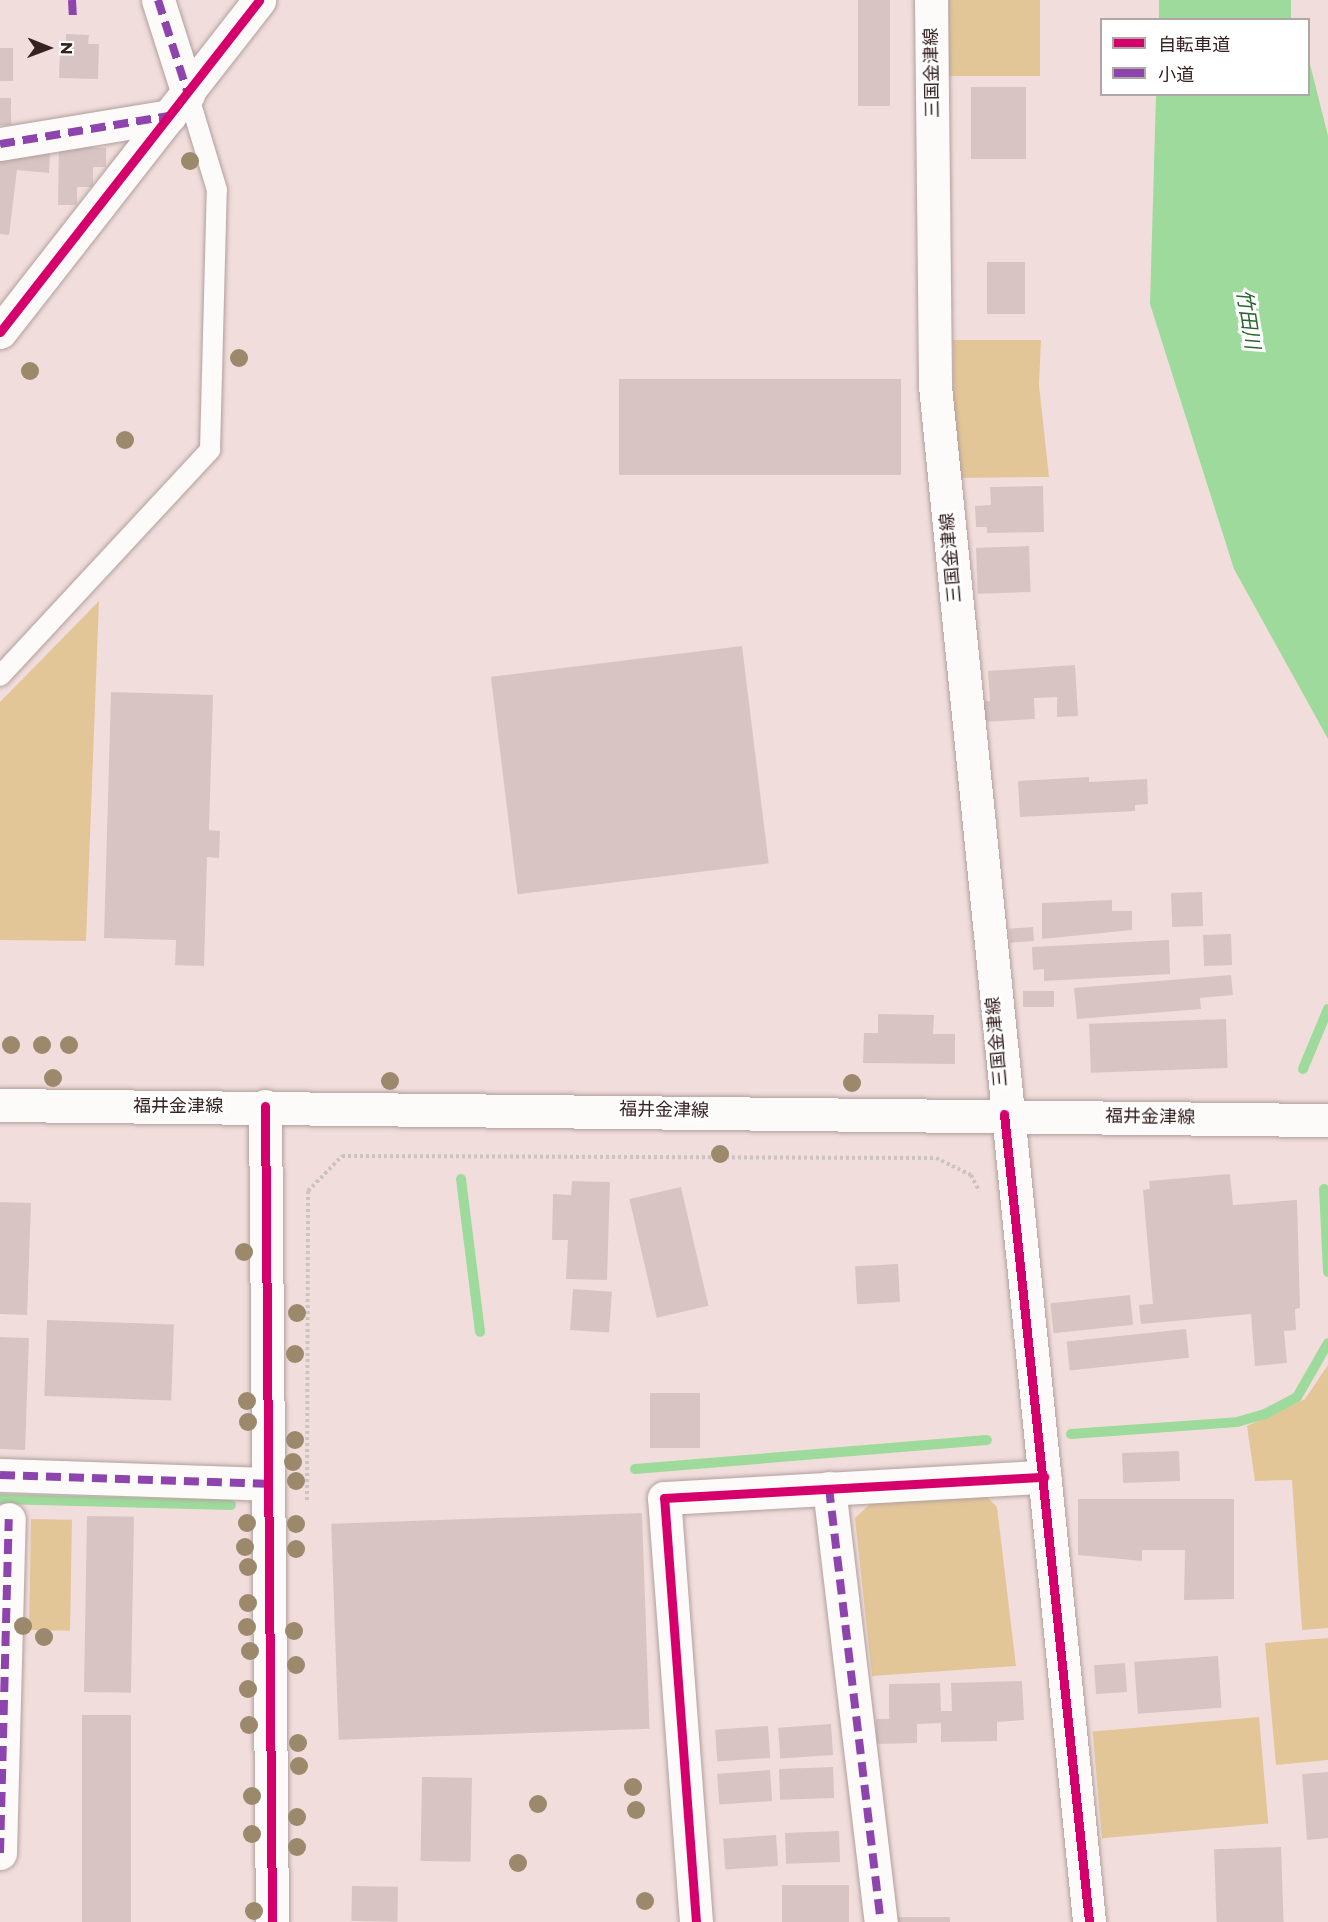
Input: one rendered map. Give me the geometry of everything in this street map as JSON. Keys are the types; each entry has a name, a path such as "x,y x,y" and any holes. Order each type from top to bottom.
{"street":[{"path":"158,0 179,105"},
{"path":"0,332 259,0"},
{"name":"三国金津線","path":"931,0 935,386 1004,1114 1044,1477 1089,1922"},
{"path":"0,144 179,105"},
{"name":"福井金津線","path":"0,1105 1004,1114 1328,1120"},
{"path":"265,1106 266,1484 272,1922"},
{"path":"0,1475 266,1484"},
{"path":"696,1922 664,1498 1044,1477"},
{"path":"829,1488 881,1922"},
{"path":"0,1853 9,1519"}],"lane":[{"path":"0,676 210,450 217,190 179,105"}],"path":[{"path":"306,1515 308,1191 342,1156 936,1158 971,1175 985,1202"}],"shaded area":[{"path":"949,0 1040,0 1040,76 949,76"},
{"path":"953,340 1041,340 1039,385 1049,477 954,478"},
{"path":"99,601 86,941 0,940 0,702"},
{"path":"1328,1365 1328,1628 1302,1630 1292,1480 1255,1481 1247,1426 1305,1399"},
{"path":"986,1496 997,1507 1016,1666 872,1676 855,1518 870,1504"},
{"path":"31,1519 72,1520 70,1631 29,1630"},
{"path":"1328,1638 1328,1760 1276,1765 1265,1643"},
{"path":"1259,1717 1268,1824 1102,1838 1093,1732"}],"water":[{"path":"1159,0 1291,0 1291,18 1159,18"},
{"name":"竹田川","path":"1310,64 1328,136 1328,739 1234,569 1150,304 1156,96 1310,96"}],"building":[{"path":"858,0 890,0 890,106 858,106"},
{"path":"66,34 89,35 88,44 99,44 98,79 59,78 60,47 66,47"},
{"path":"0,48 13,48 13,81 0,81"},
{"path":"971,87 1026,87 1026,159 971,159"},
{"path":"0,98 11,98 11,125 0,125"},
{"path":"59,146 106,148 106,167 93,167 93,187 77,187 77,205 58,205"},
{"path":"50,152 49,173 17,170 9,235 0,234 0,161"},
{"path":"987,262 1025,262 1025,314 987,314"},
{"path":"619,379 901,379 901,475 619,475"},
{"path":"1043,486 1044,532 987,533 987,527 976,527 975,506 991,505 990,487"},
{"path":"1029,546 1031,592 978,594 976,548"},
{"path":"742,646 769,863 518,894 491,677"},
{"path":"1075,665 1078,716 1057,717 1057,697 1034,698 1035,719 983,722 981,701 990,701 988,671"},
{"path":"111,692 213,695 209,830 220,831 219,858 207,857 204,966 175,965 176,940 104,938"},
{"path":"1089,777 1089,782 1147,779 1148,804 1135,805 1135,811 1020,817 1018,781"},
{"path":"1202,892 1203,926 1172,927 1171,893"},
{"path":"1112,900 1112,911 1132,911 1132,930 1042,939 1042,903"},
{"path":"1033,927 1034,941 1010,943 1009,929"},
{"path":"1231,934 1232,965 1204,966 1203,935"},
{"path":"1169,940 1170,974 1044,981 1044,969 1033,970 1032,947"},
{"path":"1231,975 1233,995 1200,998 1201,1009 1077,1019 1074,988"},
{"path":"1023,991 1054,991 1054,1007 1023,1007"},
{"path":"878,1014 934,1015 933,1034 955,1034 955,1064 863,1063 864,1033 878,1033"},
{"path":"1226,1019 1228,1068 1091,1073 1089,1024"},
{"path":"1230,1174 1233,1205 1297,1200 1300,1308 1295,1309 1296,1330 1284,1331 1287,1363 1255,1366 1251,1314 1141,1324 1139,1305 1153,1304 1143,1190 1150,1189 1149,1181"},
{"path":"572,1181 610,1182 607,1280 566,1279 568,1240 552,1240 553,1194 571,1195"},
{"path":"681,1187 708,1306 657,1318 629,1199"},
{"path":"0,1202 31,1203 27,1315 0,1314"},
{"path":"898,1264 900,1302 857,1304 855,1266"},
{"path":"573,1289 612,1292 609,1333 570,1330"},
{"path":"1130,1295 1133,1325 1054,1333 1050,1303"},
{"path":"47,1320 174,1324 171,1400 44,1396"},
{"path":"1186,1329 1189,1358 1070,1370 1067,1342"},
{"path":"0,1337 29,1338 25,1450 0,1449"},
{"path":"650,1393 700,1393 700,1448 650,1448"},
{"path":"1179,1451 1180,1481 1123,1483 1122,1453"},
{"path":"1078,1499 1234,1499 1234,1599 1184,1600 1185,1550 1142,1550 1142,1561 1078,1555"},
{"path":"642,1513 650,1729 339,1740 331,1524"},
{"path":"87,1516 134,1517 131,1693 84,1692"},
{"path":"1218,1656 1222,1708 1138,1714 1134,1662"},
{"path":"1125,1663 1127,1692 1096,1694 1094,1665"},
{"path":"1022,1681 1024,1720 997,1722 997,1741 941,1742 941,1723 917,1724 917,1743 876,1744 876,1719 889,1719 889,1684 940,1683 941,1711 952,1711 951,1683"},
{"path":"82,1715 131,1715 131,1922 82,1922"},
{"path":"831,1724 833,1755 780,1759 778,1728"},
{"path":"768,1726 770,1758 717,1762 715,1730"},
{"path":"833,1767 834,1798 780,1800 779,1769"},
{"path":"770,1770 772,1801 719,1805 717,1774"},
{"path":"1328,1772 1328,1838 1307,1840 1302,1774"},
{"path":"422,1777 472,1778 471,1862 421,1861"},
{"path":"839,1831 840,1862 786,1864 785,1833"},
{"path":"776,1835 778,1866 725,1870 723,1839"},
{"path":"1281,1847 1284,1922 1217,1922 1214,1849"},
{"path":"782,1885 849,1885 849,1922 782,1922"},
{"path":"352,1886 398,1887 397,1922 351,1921"},
{"path":"897,1917 950,1917 950,1922 897,1922"}],"waterway":[{"path":"1303,1069 1328,1009"},
{"path":"461,1179 480,1332"},
{"path":"1324,1189 1328,1272"},
{"path":"1071,1434 1237,1422 1265,1414 1297,1397 1328,1343"},
{"path":"635,1469 987,1440"},
{"path":"0,1499 231,1505"}],"marked path":[{"path":"72,0 73,21"},
{"path":"158,0 188,94"},
{"path":"0,144 169,116"},
{"path":"0,1475 266,1484"},
{"path":"829,1488 881,1922"},
{"path":"0,1853 9,1519"}],"cycle path":[{"path":"0,332 259,0"},
{"path":"265,1106 272,1922"},
{"path":"1004,1114 1089,1922"},
{"path":"696,1922 664,1498 1044,1477"}]}
